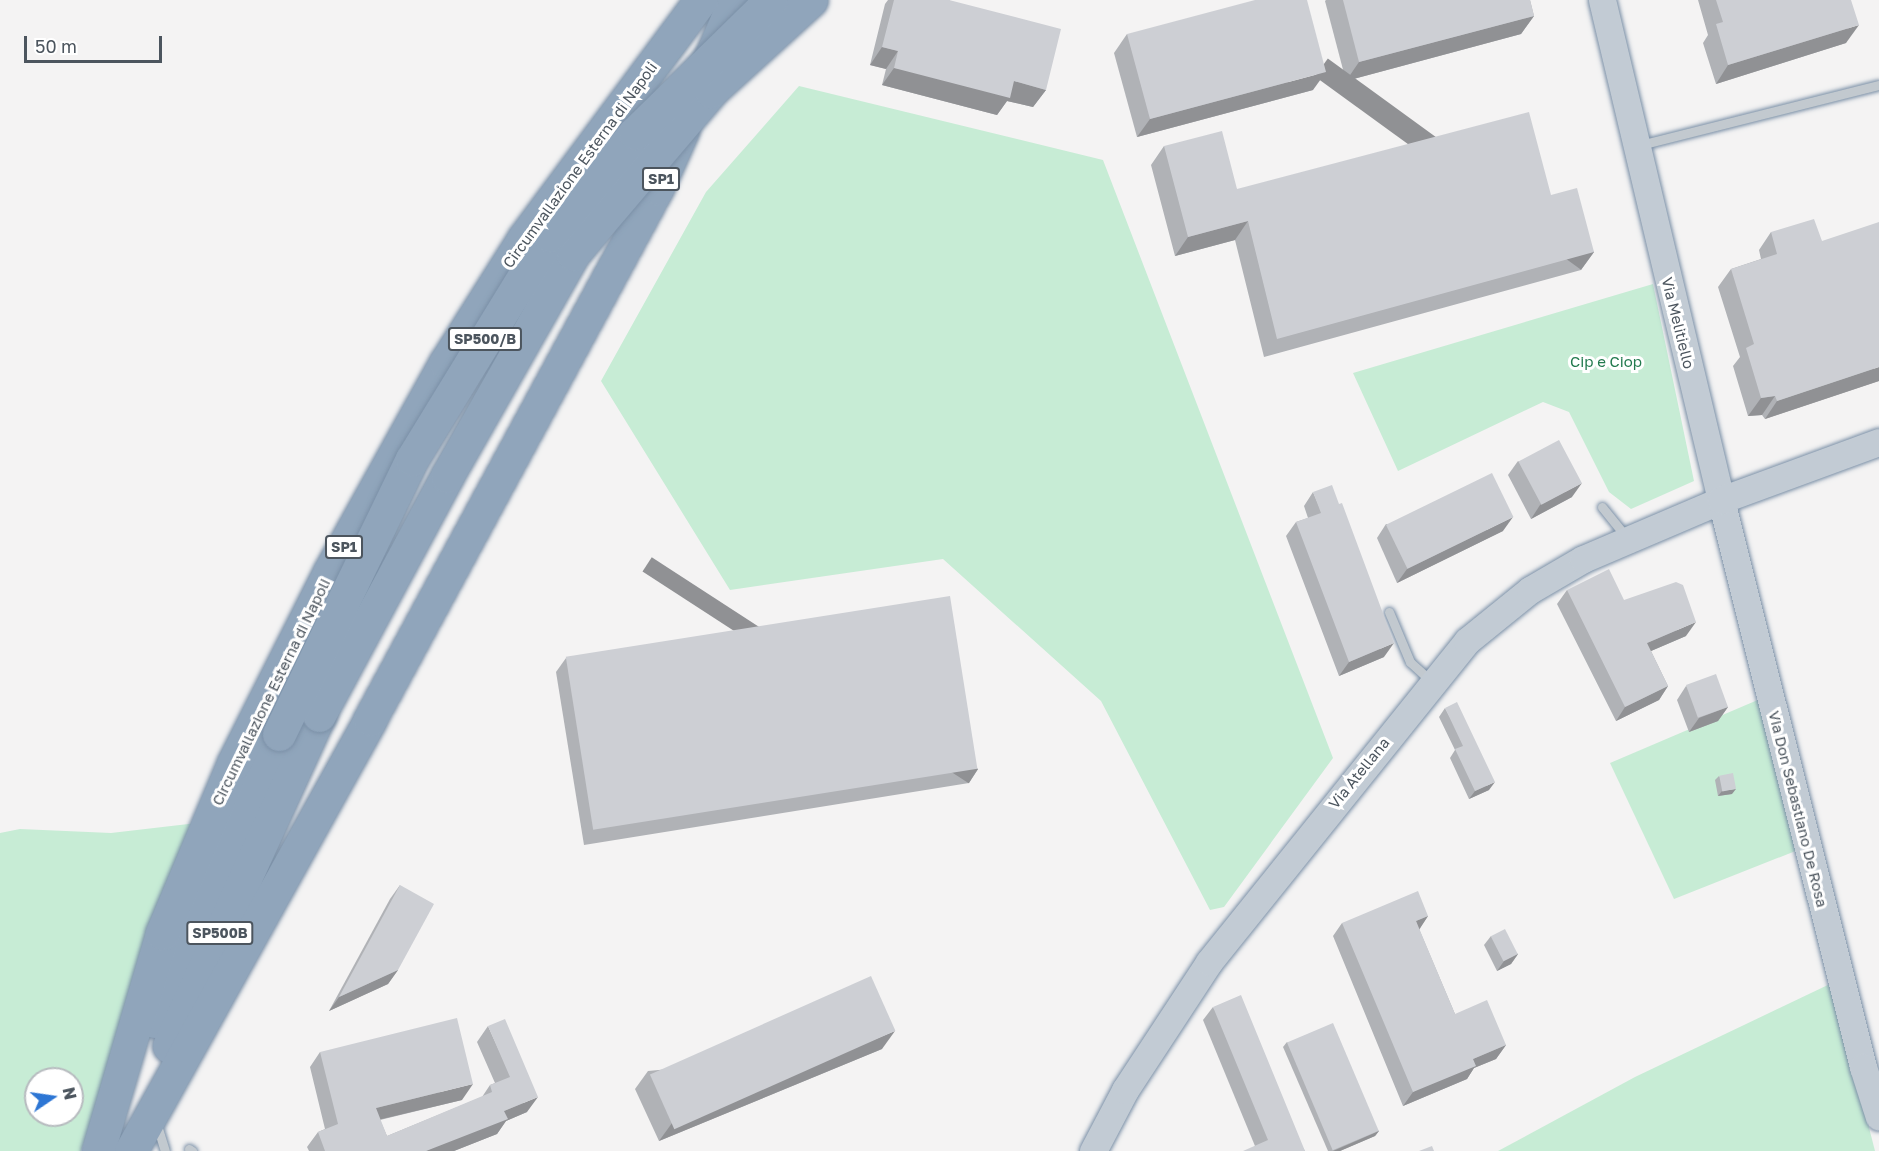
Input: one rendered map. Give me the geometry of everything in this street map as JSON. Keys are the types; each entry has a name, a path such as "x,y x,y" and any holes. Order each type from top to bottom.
{"highway":[{"name":"Circumvallazione Esterna di Napoli","path":"98,1151 162,933 233,764 330,571 446,362 524,238 701,0"},
{"name":"SP1","path":"131,1151 657,188 735,0"},
{"name":"SP500/B","path":"279,734 412,459 549,235 635,133 771,0"},
{"name":"SP500/B","path":"319,715 447,476 573,254 711,91 811,0"},
{"name":"SP500B","path":"121,1151 319,715"},
{"name":"SP500B","path":"98,1151 279,734"}],"street":[{"name":"Via Melitiello","path":"1602,0 1667,291 1721,500"},
{"name":"Via Atellana","path":"1093,1151 1125,1090 1209,962 1467,641 1530,590 1628,539 1721,500 1879,442"},
{"name":"Via Don Sebastiano De Rosa","path":"1721,500 1860,1055 1879,1117"}],"lane":[{"path":"1636,146 1879,85"},
{"path":"1602,507 1628,539"},
{"path":"1389,612 1410,662 1433,682"},
{"path":"165,1091 157,1120 165,1151"}],"green space":[{"path":"799,86 1103,160 1333,758 1224,907 1210,910 1101,701 943,559 730,590 601,381 706,192"},
{"name":"Cip e Ciop","path":"1653,284 1694,481 1631,509 1609,492 1569,412 1543,402 1398,471 1353,373"},
{"path":"1760,699 1798,850 1674,899 1610,763"},
{"path":"197,823 81,1151 0,1151 0,833 20,829 111,833"},
{"path":"1832,983 1875,1151 1498,1151 1635,1077"}],"building":[{"path":"894,0 949,0 1061,29 1046,90 1014,81 1010,98 894,68 898,51 882,47"},
{"path":"1255,0 1307,0 1326,72 1150,119 1127,34"},
{"path":"1343,0 1530,0 1534,16 1359,62"},
{"path":"1716,0 1851,0 1859,25 1728,65 1716,24 1723,22"},
{"path":"1529,112 1551,195 1577,188 1594,252 1277,339 1248,221 1188,237 1164,146 1222,131 1237,189"},
{"path":"1814,219 1822,241 1879,222 1879,367 1777,401 1775,396 1761,398 1746,348 1754,344 1731,269 1777,254 1771,232"},
{"path":"1559,440 1582,483 1541,505 1518,462"},
{"path":"1492,473 1513,517 1407,569 1386,525"},
{"path":"1332,485 1339,504 1342,503 1394,643 1349,662 1296,522 1321,513 1313,492"},
{"path":"1609,569 1624,600 1676,582 1683,585 1696,622 1647,643 1668,686 1625,707 1567,590"},
{"path":"950,596 977,769 593,830 566,657"},
{"path":"1716,674 1728,707 1698,718 1686,685"},
{"path":"1457,702 1495,782 1475,791 1455,749 1463,746 1445,708"},
{"path":"1733,773 1736,789 1722,791 1719,776"},
{"path":"400,885 434,904 398,970 339,997"},
{"path":"1418,891 1428,916 1416,921 1455,1014 1487,1000 1506,1045 1473,1059 1476,1066 1413,1092 1342,923"},
{"path":"1505,929 1518,954 1503,961 1491,936"},
{"path":"871,976 895,1031 674,1129 650,1074"},
{"path":"1241,995 1305,1151 1243,1151 1268,1140 1213,1007"},
{"path":"457,1018 473,1084 376,1108 387,1136 492,1092 490,1085 510,1077 488,1026 505,1019 538,1097 504,1111 508,1119 426,1151 325,1151 318,1132 338,1124 320,1052"},
{"path":"1333,1023 1379,1131 1333,1150 1287,1043"},
{"path":"1432,1146 1434,1151 1419,1151"}]}
